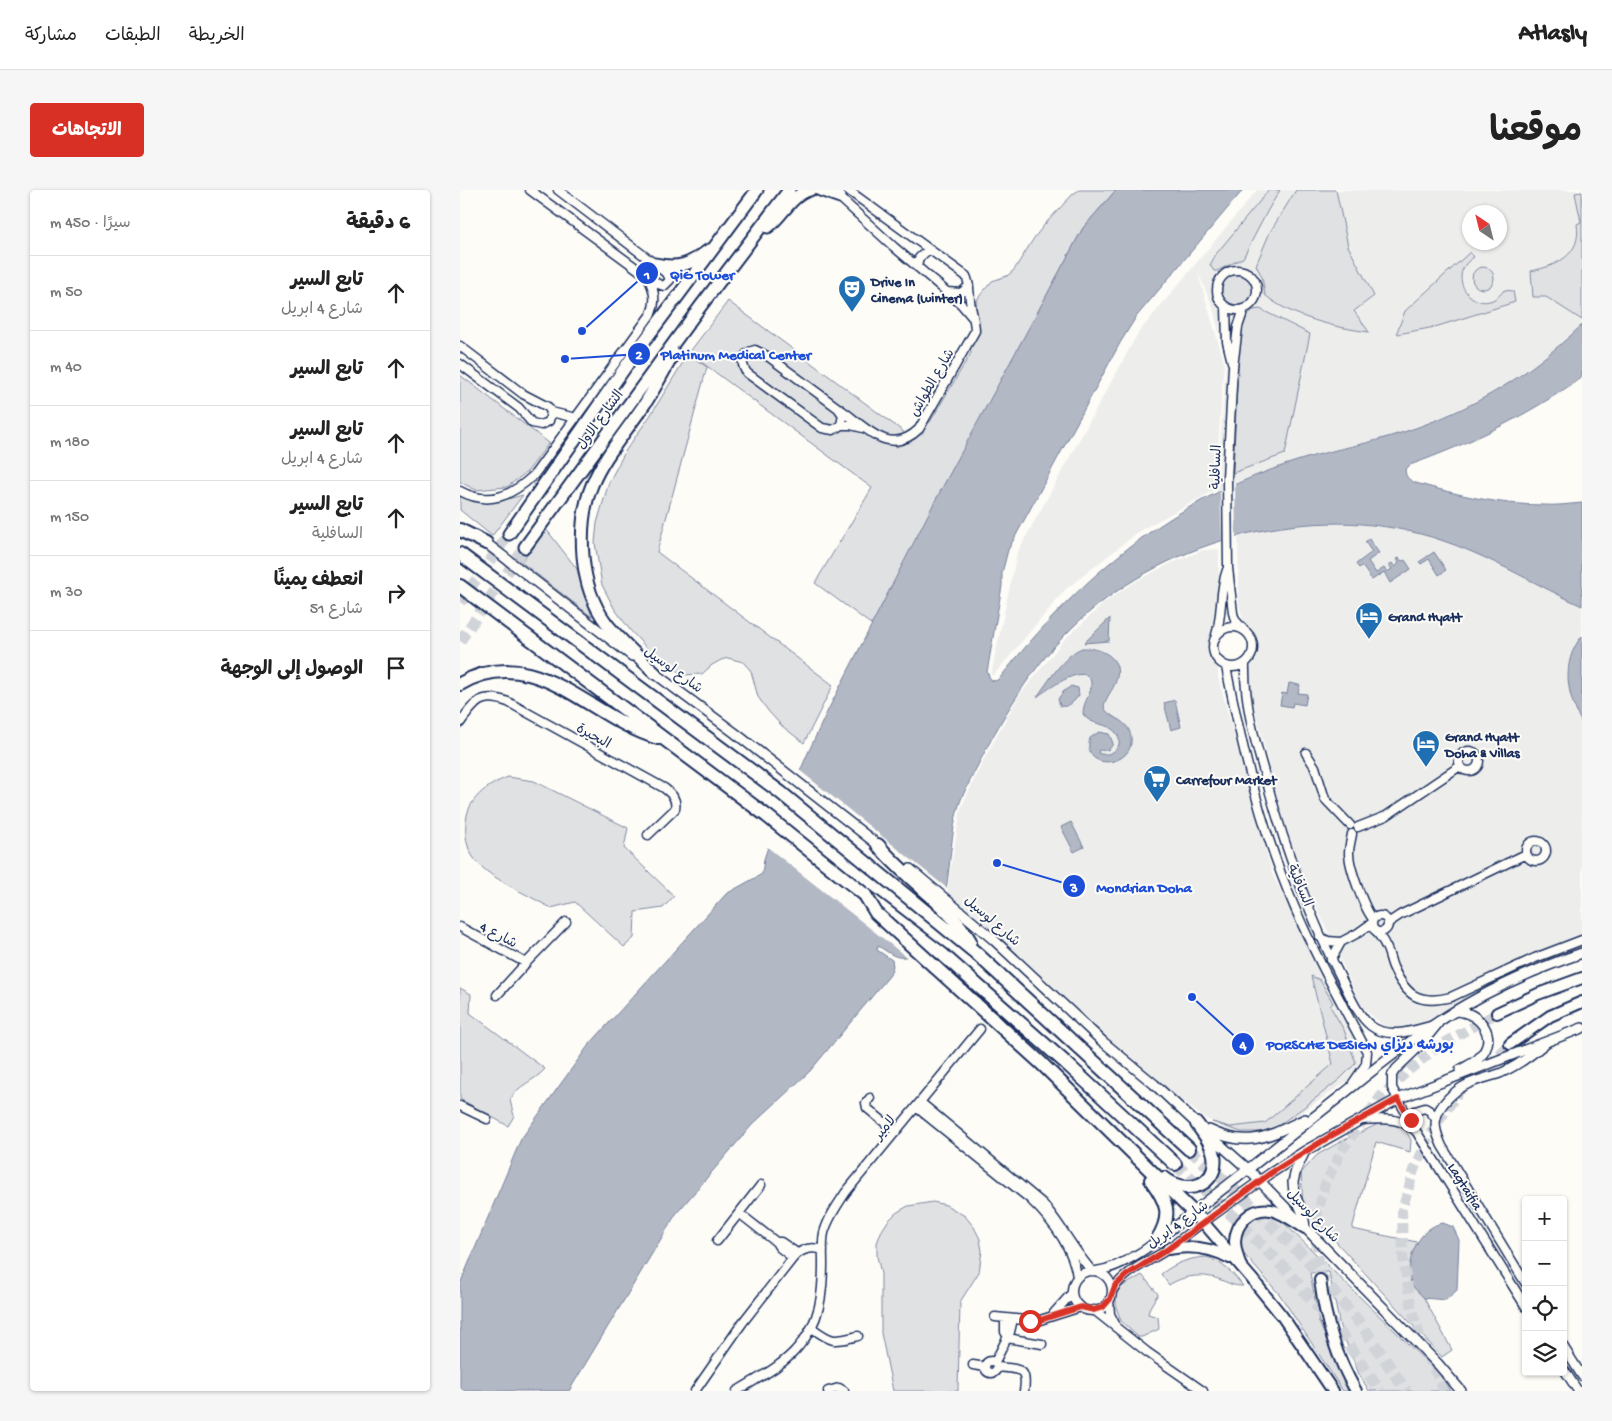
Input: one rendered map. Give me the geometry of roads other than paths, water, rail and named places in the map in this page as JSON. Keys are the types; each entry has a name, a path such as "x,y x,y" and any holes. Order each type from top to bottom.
{"highway":[{"path":"460,530 486,543"},
{"name":"شارع لوسيل","path":"460,554 955,921 976,953 1190,1149"},
{"path":"461,587 767,816 942,954 1068,1064 1175,1164"},
{"path":"460,684 473,678 500,671 527,672 556,684 630,728 668,741"},
{"path":"878,845 891,861 955,921"},
{"path":"865,895 876,912 1041,1063 1203,1222"},
{"path":"1135,1154 1169,1182 1178,1186 1193,1187 1200,1184 1211,1172 1214,1164 1214,1155 1207,1138 1197,1124"},
{"path":"1135,1154 1160,1192 1166,1206 1166,1224 1157,1240"}],"main road":[{"name":"الشارع الاول","path":"508,534 631,359 757,190"},
{"name":"الشارع الاول","path":"525,547 688,324 789,190"},
{"path":"756,234 770,225 793,199 803,192 810,190"},
{"path":"820,190 840,192"},
{"path":"655,264 670,267 678,266 700,257 716,245"},
{"path":"655,673 607,623 590,594 584,567 582,525 590,489 601,464 654,389 684,336 688,324"},
{"path":"1497,1013 1538,994 1582,978"},
{"path":"1510,1044 1550,1016 1582,1002"},
{"path":"1241,1266 1235,1243 1240,1222 1248,1215 1263,1210 1272,1210 1305,1228"},
{"path":"1203,1222 1282,1316 1334,1391"},
{"path":"1168,1249 1189,1246 1211,1249 1222,1253 1241,1266"},
{"path":"1320,1280 1331,1333 1346,1375 1356,1391"}],"street":[{"path":"530,190 661,286 666,286 669,283 668,275 655,264 558,190"},
{"path":"840,192 929,249 919,258 917,267"},
{"path":"840,192 917,267 966,309 974,320"},
{"name":"شارع الطواش","path":"865,428 855,425 841,425 833,430 822,428 747,373 742,366 742,359 744,355 755,350 762,352 852,417 878,438 905,440 912,435 923,421 975,331 966,276 929,249"},
{"path":"1240,270 1253,276 1258,289 1254,301 1244,309 1235,310 1226,307 1218,296 1219,282 1225,273 1240,270"},
{"name":"الشارع الاول","path":"460,491 476,497 496,498 509,495 534,476 651,314 655,298 653,286 648,277"},
{"path":"945,292 961,293 969,286"},
{"name":"السافلية","path":"1226,307 1227,342 1233,367"},
{"name":"السافلية","path":"1243,629 1235,620 1233,613 1228,568 1227,478 1233,367 1238,327 1244,309"},
{"path":"460,346 523,394 546,404 551,412 547,423 535,424 519,408 460,364"},
{"path":"838,408 843,415 841,425"},
{"path":"551,412 576,418"},
{"name":"شارع لوسيل","path":"460,523 878,845"},
{"name":"السافلية","path":"1216,636 1224,579 1228,568"},
{"path":"1231,627 1243,629 1250,636 1253,646 1251,656 1244,664 1236,667 1226,667 1214,656 1212,646 1216,636 1220,631 1231,627"},
{"name":"السافلية","path":"1244,664 1244,684 1257,746 1280,830 1301,891 1320,937 1350,997 1371,1026 1385,1032 1411,1032 1437,1023"},
{"name":"السافلية","path":"1226,667 1244,753 1268,834 1290,895 1320,962 1367,1052 1366,1064 1361,1074 1340,1096"},
{"name":"البحيرة","path":"460,723 480,700 491,697 498,698 664,788 675,798 675,809 648,835"},
{"path":"1306,753 1315,767 1325,799 1350,825 1355,824 1358,827"},
{"path":"1352,834 1358,831 1358,827 1386,816 1460,766"},
{"path":"1350,825 1349,831 1352,834 1349,854 1351,866 1366,903 1372,908 1394,968 1406,988 1413,995 1425,1001 1451,997 1535,958 1582,940"},
{"path":"1268,834 1280,830"},
{"path":"1320,937 1332,942 1341,942 1526,854"},
{"name":"شارع لوسيل","path":"955,921 994,940 1102,1041 1154,1084 1249,1170 1438,1364 1461,1391"},
{"name":"شارع 4","path":"498,995 566,922"},
{"name":"شارع 4","path":"460,927 526,963"},
{"path":"1332,960 1341,942"},
{"name":"السافلية","path":"1249,1170 1380,1064 1437,1023 1491,991 1527,974 1582,953"},
{"path":"1434,1085 1480,1058 1487,1044 1487,1037 1482,1023 1471,1013 1456,1011"},
{"path":"1416,1131 1392,1088 1392,1075 1420,1046 1437,1023"},
{"path":"1260,1181 1305,1151 1398,1099 1582,1028"},
{"name":"لامير","path":"737,1391 787,1359 800,1346 812,1328 821,1300 824,1232 836,1208 980,1029"},
{"path":"1436,1119 1448,1099 1463,1086 1520,1064 1548,1040"},
{"path":"870,1098 866,1103 867,1108 896,1132"},
{"path":"918,1105 985,1159 1037,1206 1060,1229 1083,1260 1094,1271"},
{"path":"460,1106 487,1119"},
{"path":"1411,1120 1415,1111 1425,1108 1436,1119 1437,1134 1442,1146 1522,1277"},
{"path":"1197,1124 1223,1137 1238,1141 1270,1136 1319,1113"},
{"name":"Lagtaifia","path":"1360,1120 1396,1119 1404,1122 1416,1131 1522,1301"},
{"path":"1305,1151 1296,1170 1293,1182 1294,1193 1303,1214 1305,1228"},
{"name":"شارع 4 ابريل","path":"1094,1271 1108,1269 1119,1264 1157,1240 1249,1170"},
{"name":"شارع 4 ابريل","path":"1111,1295 1118,1282 1127,1275 1168,1249 1260,1181"},
{"path":"717,1242 761,1185"},
{"path":"739,1213 776,1242 781,1242 795,1256"},
{"path":"1060,1229 1071,1255 1077,1277"},
{"path":"695,1391 734,1334 795,1256 812,1248 823,1250"},
{"path":"1119,1264 1127,1275"},
{"path":"1081,1307 1072,1293 1073,1284 1077,1277 1084,1272 1094,1271 1103,1274 1108,1280 1111,1295 1110,1314 1120,1330"},
{"path":"1046,1318 1056,1312 1072,1293"},
{"path":"1094,1310 1103,1307 1111,1295"},
{"path":"995,1317 1037,1321 1081,1307 1094,1310 1147,1352 1203,1391"},
{"path":"996,1365 1007,1337 1005,1331 1009,1318"},
{"path":"812,1328 829,1340 836,1342 858,1336"},
{"path":"1007,1337 1042,1344"},
{"path":"1567,1352 1582,1376"},
{"path":"973,1366 985,1367 989,1362 1022,1372 1026,1378 1024,1391"},
{"path":"1567,1374 1578,1391"},
{"path":"828,1391 839,1388 844,1391"}],"tunnel":[{"path":"460,602 509,534"},
{"path":"460,641 525,547"},
{"path":"460,601 464,597"},
{"path":"1320,1280 1315,1226 1325,1184 1342,1150 1381,1096 1408,1071 1439,1046 1497,1013"},
{"path":"1444,1391 1425,1351 1412,1310 1403,1260 1402,1210 1414,1170 1430,1134 1461,1089 1510,1044"},
{"path":"1189,1149 1249,1203 1304,1257 1363,1327 1406,1391"},
{"path":"1175,1164 1234,1217 1287,1271 1345,1339 1380,1391"}],"place":[{"name":"Drive In Cinema (winter)","path":"852,313"},
{"name":"QiG Tower","path":"582,331"},
{"name":"Platinum Medical Center","path":"565,359"},
{"name":"Grand Hyatt","path":"1369,640"},
{"name":"Grand Hyatt Doha & Villas","path":"1426,768"},
{"name":"Carrefour Market","path":"1157,803"},
{"name":"Mondrian Doha","path":"997,863"},
{"name":"PORSCHE DESIGN بورشه ديزاي","path":"1192,997"}]}
